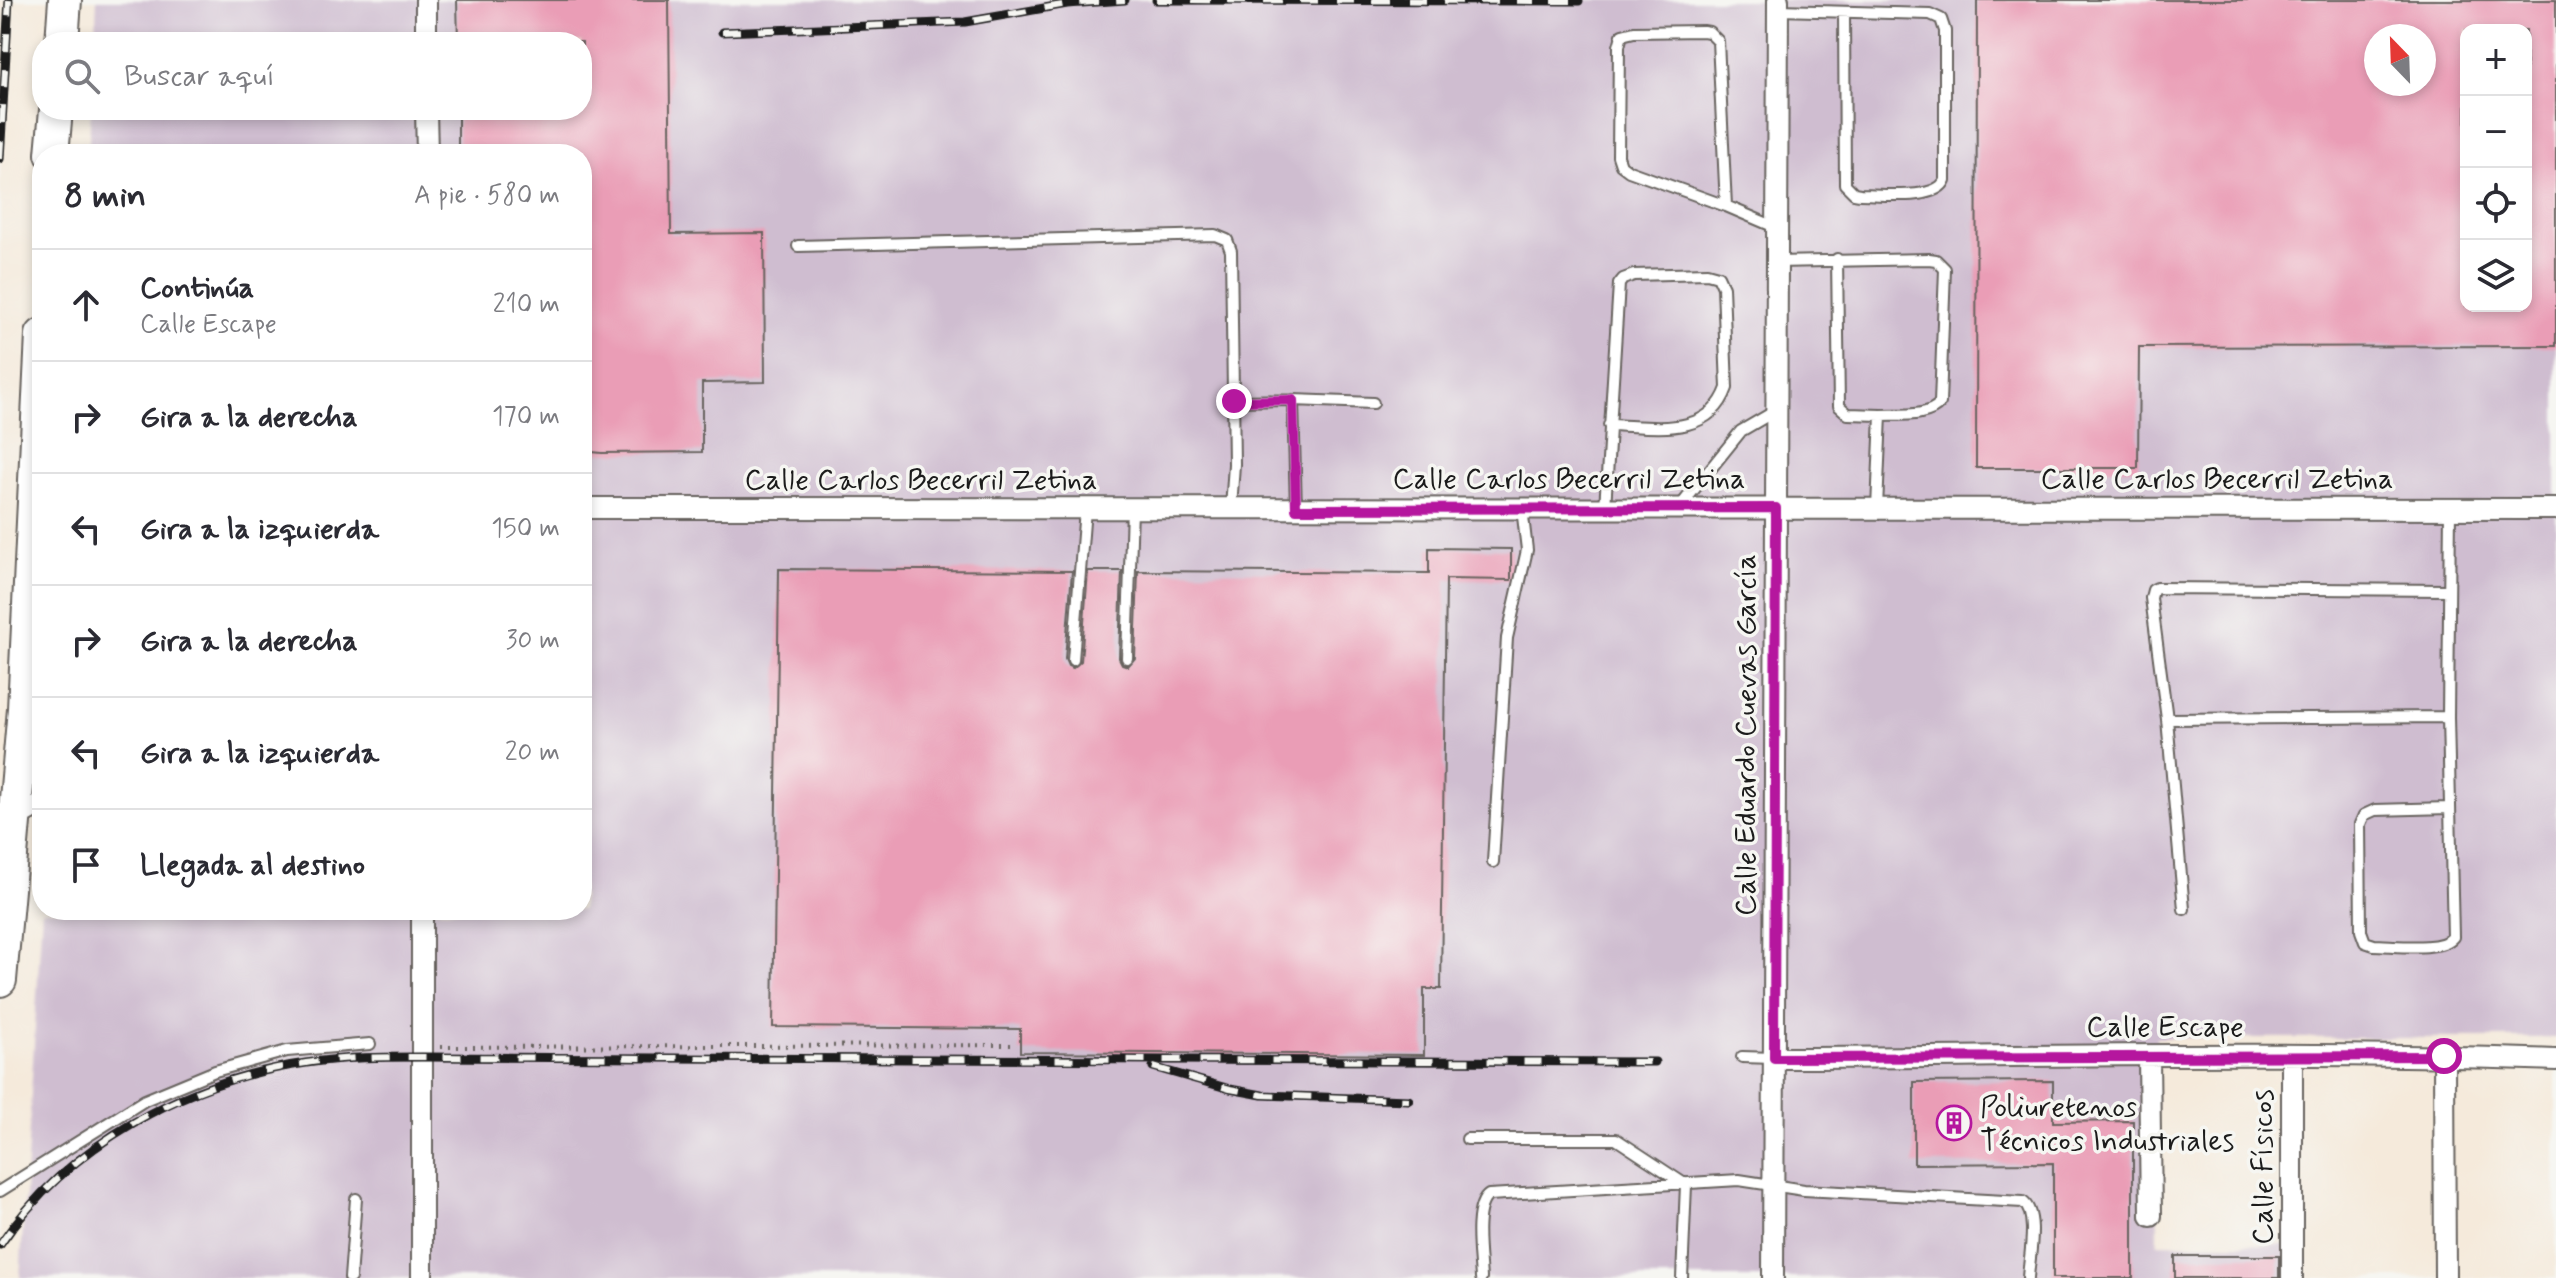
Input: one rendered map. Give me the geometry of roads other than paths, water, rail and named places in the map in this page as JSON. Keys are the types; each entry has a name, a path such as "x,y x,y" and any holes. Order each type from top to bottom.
{"main road":[{"path":"63,32 65,0"},
{"path":"53,144 55,120"},
{"path":"0,980 7,823 24,709 32,543"}],"street":[{"path":"426,0 426,32"},
{"name":"Calle Eduardo Cuevas García","path":"1773,1278 1778,5"},
{"path":"426,120 427,144"},
{"name":"Calle Carlos Becerril Zetina","path":"592,508 2556,509"},
{"path":"7,823 32,809"},
{"path":"422,920 422,1278"},
{"name":"Calle Escape","path":"1774,1058 2292,1055 2556,1060"},
{"name":"Calle Físicos","path":"2292,1055 2292,1278"},
{"path":"2444,1056 2445,1278"},
{"path":"2149,1057 2151,1216"}],"lane":[{"path":"1778,5 1844,12 1930,14 1941,19 1944,25 1945,180 1940,189 1928,193 1860,194 1848,189 1845,184 1844,12"},
{"path":"1726,206 1718,41 1709,32 1703,31 1634,32 1622,35 1619,46 1618,140 1621,165 1629,171 1775,227"},
{"path":"798,246 1221,237 1227,240 1231,251 1234,401 1231,509"},
{"path":"1775,262 1837,259 1936,260 1945,269 1940,403 1937,408 1926,412 1881,415 1848,414 1839,406 1837,259"},
{"path":"1605,508 1609,425 1618,290 1623,279 1634,275 1707,273 1718,276 1723,287 1727,388 1723,400 1699,422 1683,427 1609,425"},
{"path":"1293,400 1296,509"},
{"path":"1234,401 1373,403"},
{"path":"1679,508 1741,431 1777,410"},
{"path":"1877,508 1881,415"},
{"path":"1493,862 1507,638 1527,550 1522,508"},
{"path":"2449,808 2375,810 2364,815 2360,824 2361,931 2365,942 2374,945 2437,946 2450,942 2453,937 2448,717 2450,508"},
{"path":"1073,660 1085,509"},
{"path":"1127,658 1132,509"},
{"path":"2184,909 2167,719 2151,598 2153,590 2448,590"},
{"path":"2167,719 2448,717"},
{"path":"0,1191 145,1100 215,1071 287,1051 370,1044"},
{"path":"1742,1057 1774,1058"},
{"path":"1467,1139 1616,1139 1686,1185"},
{"path":"1481,1278 1479,1210 1484,1198 1489,1195 1739,1180 1772,1186 2023,1202 2028,1205 2032,1217 2028,1278"},
{"path":"1682,1278 1686,1185"},
{"path":"350,1278 356,1199"}],"railway":[{"path":"0,159 9,0"},
{"path":"722,32 965,22 1067,4 1125,0"},
{"path":"1156,0 1579,1"},
{"path":"0,1245 28,1209 60,1176 134,1122 218,1084 321,1061 422,1057 1655,1062"},
{"path":"1153,1067 1262,1095 1409,1100"}],"place":[{"name":"Poliuretenos Técnicos Industriales","path":"1954,1123"}]}
